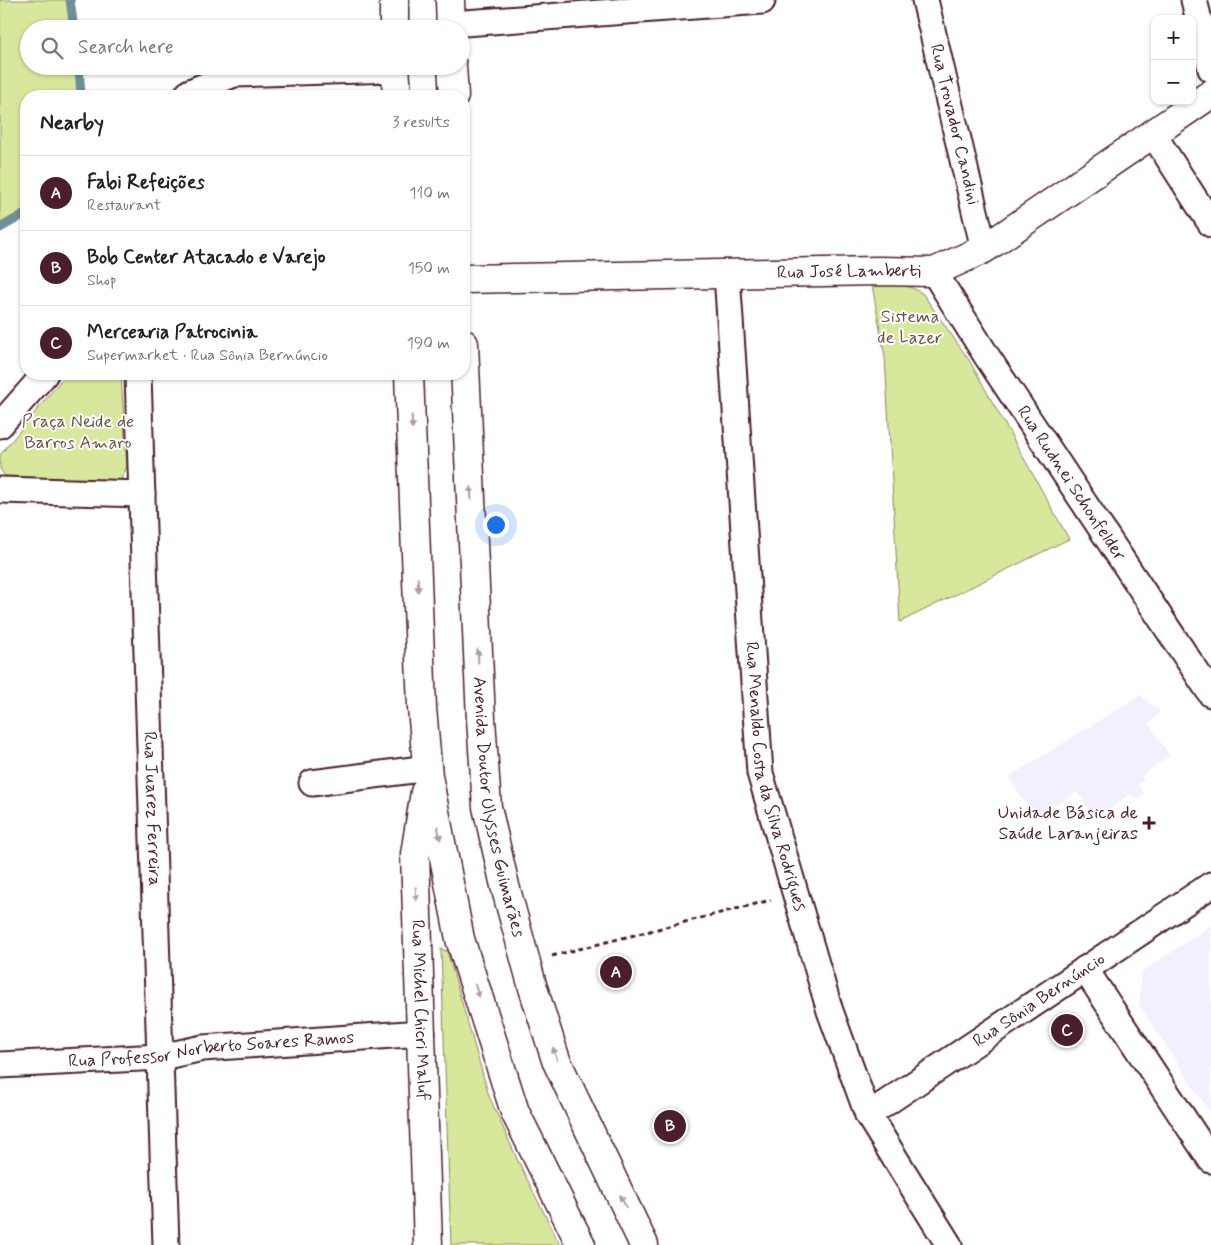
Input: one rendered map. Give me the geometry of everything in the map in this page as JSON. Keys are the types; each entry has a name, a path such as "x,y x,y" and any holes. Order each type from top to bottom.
{"main road":[{"path":"394,0 394,20"},
{"path":"396,75 397,90"},
{"path":"453,75 454,90"},
{"name":"Rua José Lamberti","path":"470,280 727,274 934,272 984,249 1211,94"},
{"path":"410,380 422,708 428,772 460,939 515,1112 581,1245"},
{"name":"Avenida Doutor Ulysses Guimarães","path":"466,380 481,719 487,807 505,886 556,1060 644,1245"},
{"name":"Rua Michel Chicri Maluf","path":"428,772 415,854 428,1245"}],"street":[{"name":"Rua Trovador Candini","path":"925,0 984,249"},
{"path":"1194,0 1211,69"},
{"path":"451,18 762,1"},
{"path":"197,90 232,75"},
{"path":"1153,134 1211,224"},
{"name":"Rua Rudnei Schonfelder","path":"934,272 992,364 1211,694"},
{"name":"Rua Menaldo Costa da Silva Rodrigues","path":"727,274 760,773 830,1011 868,1115 949,1245"},
{"path":"0,425 40,380"},
{"name":"Rua Juarez Ferreira","path":"138,380 166,1245"},
{"path":"0,490 142,494"},
{"path":"312,783 428,772"},
{"name":"Rua Sônia Bernúncio","path":"868,1115 1211,885"},
{"path":"1085,969 1211,1160"},
{"name":"Rua Professor Norberto Soares Ramos","path":"0,1065 161,1057 203,1048 422,1033"}],"path":[{"path":"527,963 796,894"}],"shaded area":[{"path":"1140,695 1160,711 1149,724 1170,756 1142,775 1144,781 1138,784 1144,793 1138,799 1135,796 1129,795 1096,818 1077,792 1034,817 1009,777"},
{"path":"1211,925 1211,1114 1139,1005 1141,973"}],"green space":[{"path":"0,0 70,0 73,20 20,20 20,75 80,75 81,90 20,90 20,217 0,230"},
{"name":"Sistema de Lazer","path":"872,285 905,286 923,294 969,360 1069,539 900,622 885,357"},
{"name":"Praça Neide de Barros Amaro","path":"61,380 121,380 127,466 120,482 5,476 0,469 0,455"},
{"path":"441,949 447,951 489,1096 518,1161 560,1245 451,1245"}],"waterway":[{"path":"70,0 73,20"},
{"path":"80,75 81,90"},
{"path":"0,228 20,216"}],"place":[{"name":"Unidade Básica de Saúde Laranjeiras","path":"1149,823"},
{"name":"Fabi Refeições","path":"616,972"},
{"name":"Mercearia Patrocinia","path":"1067,1030"},
{"name":"Bob Center Atacado e Varejo","path":"670,1126"}]}
